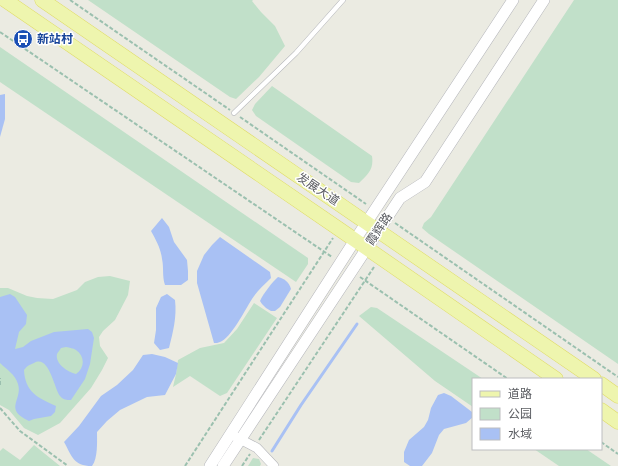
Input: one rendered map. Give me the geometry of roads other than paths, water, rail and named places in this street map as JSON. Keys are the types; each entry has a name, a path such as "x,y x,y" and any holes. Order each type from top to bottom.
{"main road":[{"name":"发展大道","path":"5,0 555,378"},
{"name":"发展大道","path":"42,0 593,378"},
{"path":"602,385 618,396"},
{"path":"602,411 618,422"}],"street":[{"name":"霞辉路","path":"223,466 236,437 340,263 513,0"},
{"name":"霞辉路","path":"210,466 236,437 352,271 400,198 424,182 544,0"},
{"path":"236,437 254,447 274,466"}],"lane":[{"path":"234,113 296,53 343,0"}],"water":[{"path":"5,94 5,119 0,137 0,95"},
{"path":"162,218 169,227 174,242 187,260 188,280 181,285 165,285 161,252 151,231"},
{"path":"220,237 270,272 271,278 254,296 229,335 220,342 214,343 197,283 197,271 204,255"},
{"path":"278,277 286,281 291,289 280,307 275,311 271,311 260,301 268,288"},
{"path":"10,294 15,297 27,315 26,324 19,332 15,349 23,347 31,341 54,332 88,329 92,332 94,338 90,364 85,379 71,400 64,399 60,396 44,363 34,363 24,370 25,378 30,389 38,397 56,406 55,412 51,416 29,421 21,417 15,408 19,390 17,381 13,375 0,363 0,297","holes":["61,348 73,348 81,355 83,362 81,369 76,374 66,369 58,361 57,354"]},
{"path":"167,294 175,300 175,318 169,348 160,350 154,343 156,330 156,308 161,297"},
{"path":"152,354 165,357 178,363 176,374 165,395 147,397 120,410 97,432 96,454 92,466 86,466 77,462 71,456 64,442 79,426 101,396 117,385 133,370 143,355"},
{"path":"444,393 451,396 472,412 472,418 466,423 444,429 439,435 432,453 422,466 410,466 404,462 404,452 409,440 424,427 428,420 431,408 438,395"}],"waterway":[{"path":"272,451 301,405 357,324"}],"place":[{"name":"新站村","path":"23,39"}]}
